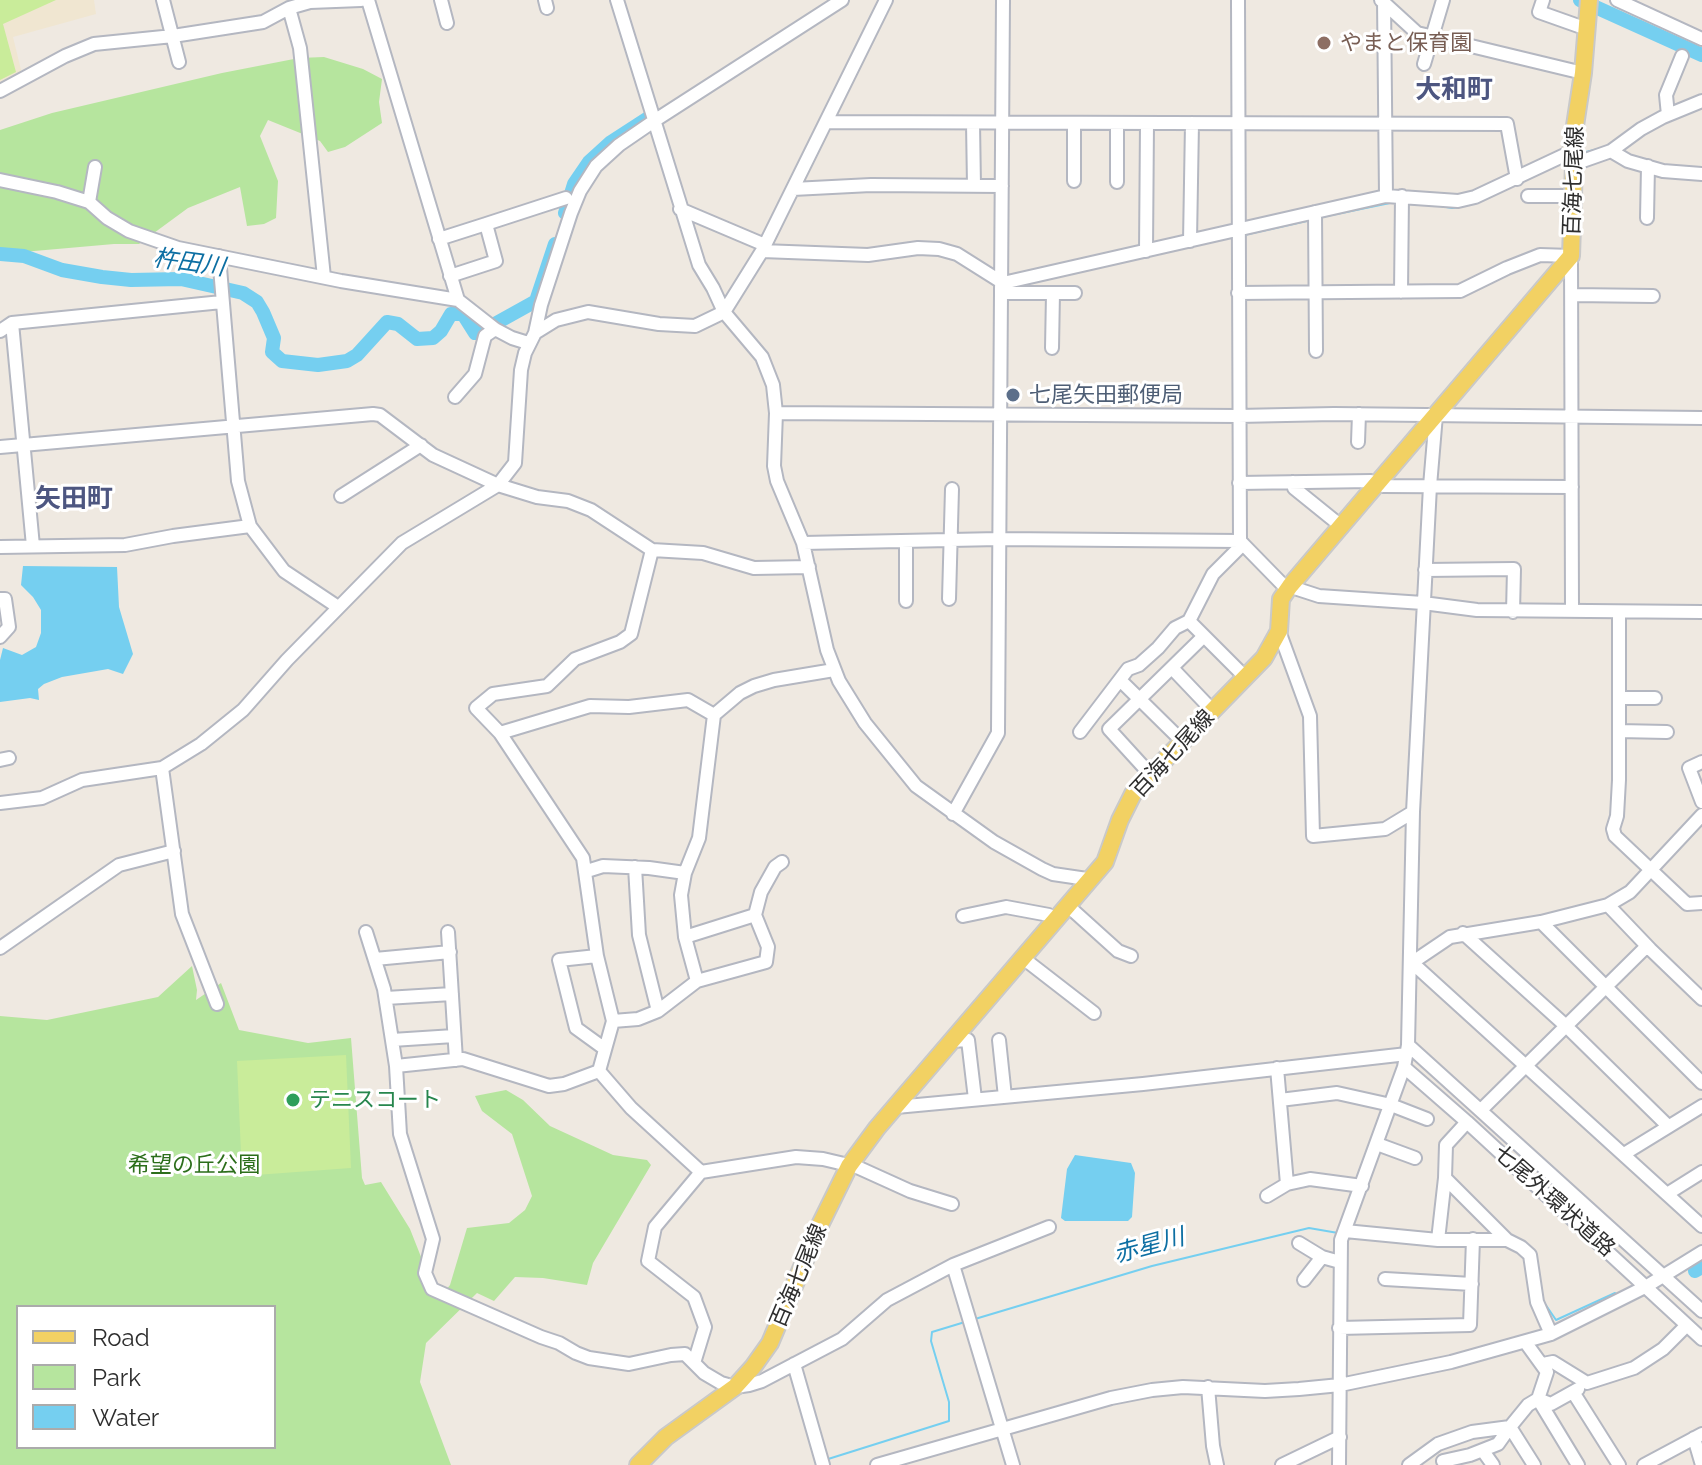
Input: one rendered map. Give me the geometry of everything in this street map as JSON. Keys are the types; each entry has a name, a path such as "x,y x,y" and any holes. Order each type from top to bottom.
{"main road":[{"name":"百海七尾線","path":"638,1465 666,1437 735,1387 753,1367 770,1343 818,1229 849,1166 1087,879 1105,862 1133,794 1264,658 1279,631 1281,599 1290,586 1571,256 1572,157 1588,6"}],"street":[{"path":"163,0 179,62"},
{"path":"0,91 94,44 263,22 289,8 310,2 361,0"},
{"path":"368,0 458,300"},
{"path":"441,0 447,23"},
{"path":"617,0 699,265 724,312 762,357 773,385 777,481 803,543 834,670 865,723 916,786 994,842 1042,869 1053,874 1087,879"},
{"path":"0,803 42,798 82,780 162,768 201,744 243,710 402,543 498,485 515,463 521,370 580,191 596,166 619,145 654,121 842,0"},
{"path":"0,180 89,202 129,231 178,248 458,300 492,327 512,338 532,338 556,320 588,312 695,326 724,312 764,248 886,0"},
{"path":"953,814 998,733 1003,0"},
{"path":"1238,0 1241,542 1282,584 1319,596 1513,612 1702,612"},
{"path":"1424,64 1443,0"},
{"path":"1543,0 1539,12 1587,29"},
{"path":"1617,0 1702,39"},
{"path":"1383,1 1417,33 1583,73"},
{"path":"1383,1 1386,196"},
{"path":"289,8 300,48 324,277"},
{"path":"1668,115 1666,95 1682,56"},
{"path":"1002,288 1146,251 1239,234 1386,196 1458,201 1475,197 1572,157 1611,151 1641,129 1702,101"},
{"path":"826,122 1507,124 1517,179"},
{"path":"973,123 974,186"},
{"path":"1074,123 1074,181"},
{"path":"1117,123 1117,182"},
{"path":"1146,251 1147,123"},
{"path":"1190,241 1192,123"},
{"path":"1611,151 1628,161 1686,174 1702,174"},
{"path":"1647,218 1648,166"},
{"path":"89,202 95,167"},
{"path":"793,189 871,185 1002,186"},
{"path":"1401,292 1402,196"},
{"path":"1528,196 1573,196"},
{"path":"439,239 566,198"},
{"path":"680,209 764,248 868,255 918,248 939,249 957,254 1002,288 1075,293"},
{"path":"1315,212 1316,351"},
{"path":"450,276 496,261 486,224"},
{"path":"1238,293 1460,291 1540,255 1571,256 1572,611"},
{"path":"219,256 238,481 250,526 284,571 338,607"},
{"path":"0,331 12,323 222,293"},
{"path":"1052,348 1053,293"},
{"path":"1572,295 1653,296"},
{"path":"12,323 33,546"},
{"path":"455,397 475,374 485,336 492,327"},
{"path":"776,413 1702,418"},
{"path":"1358,442 1359,414"},
{"path":"0,447 380,415 433,455 498,485 537,497 568,501 591,510 652,550 703,553 754,568 809,567"},
{"path":"1339,1465 1341,1240 1391,1105 1407,1049 1413,812 1436,415"},
{"path":"341,496 421,445"},
{"path":"1293,482 1294,488 1341,526"},
{"path":"1239,483 1572,487"},
{"path":"949,599 952,489"},
{"path":"0,547 125,545 250,526"},
{"path":"803,543 999,539 1241,542"},
{"path":"906,542 906,601"},
{"path":"1080,732 1128,669 1139,665 1175,628 1189,621 1213,574 1241,542"},
{"path":"599,1071 613,1021 597,956 583,858 500,733 476,708 493,694 547,686 575,659 620,642 631,634 652,550"},
{"path":"1425,570 1514,569 1513,612"},
{"path":"0,599 5,599 9,627 0,637"},
{"path":"1619,612 1617,816 1613,829 1615,836 1687,904 1702,903"},
{"path":"1189,621 1246,678"},
{"path":"1279,631 1310,716 1313,836 1385,829 1413,812"},
{"path":"1150,774 1109,729 1204,636"},
{"path":"1172,668 1213,711"},
{"path":"697,981 685,937 681,895 685,873 699,838 714,715 740,693 754,686 834,670"},
{"path":"1120,680 1182,741"},
{"path":"1619,698 1655,698"},
{"path":"500,733 590,706 629,707 688,700 714,715"},
{"path":"1619,731 1667,732"},
{"path":"1702,762 1689,768 1702,802"},
{"path":"162,768 182,914 217,1004"},
{"path":"1410,964 1450,937 1463,933 1541,922 1608,905 1630,892 1702,815"},
{"path":"0,948 119,865 174,851"},
{"path":"613,1021 638,1019 658,1011 697,981 766,962 768,947 755,915 761,892 775,867 782,862"},
{"path":"587,871 603,866 685,873"},
{"path":"635,867 639,935 658,1011"},
{"path":"1067,905 1118,951 1131,956"},
{"path":"1608,905 1650,949 1700,994"},
{"path":"963,916 1006,907 1049,915 1053,922"},
{"path":"685,937 755,915"},
{"path":"1541,922 1702,1083"},
{"path":"366,932 386,998 396,1066 400,1134 433,1239 425,1273 432,1289 589,1358 629,1364 685,1354 704,1373 735,1387 762,1381 842,1339 887,1300 953,1265 1049,1227"},
{"path":"448,932 456,1060"},
{"path":"1463,933 1566,1026 1667,1125"},
{"path":"1481,1110 1636,954 1650,949"},
{"path":"375,959 450,952"},
{"path":"597,956 559,960 576,1028 605,1049"},
{"path":"1023,958 1094,1013"},
{"path":"1410,964 1702,1226"},
{"path":"386,998 452,994"},
{"path":"392,1040 454,1036"},
{"path":"951,1041 968,1040 975,1099"},
{"path":"999,1040 1005,1097"},
{"path":"896,1107 1277,1068 1407,1049"},
{"name":"七尾外環状道路","path":"1407,1049 1481,1110 1702,1311"},
{"path":"396,1066 463,1059 549,1086 599,1071"},
{"name":"七尾外環状道路","path":"1404,1067 1702,1339"},
{"path":"1277,1068 1287,1184"},
{"path":"599,1071 631,1108 701,1172"},
{"path":"1280,1100 1337,1093 1391,1105 1427,1119"},
{"path":"1624,1154 1702,1106"},
{"path":"1438,1240 1446,1145 1467,1122"},
{"path":"1377,1144 1415,1158"},
{"path":"694,1363 705,1327 694,1297 648,1261 650,1244 661,1217 701,1172 796,1157 823,1159 857,1167 910,1191 952,1204"},
{"path":"1667,1194 1702,1172"},
{"path":"1445,1178 1507,1240 1530,1255 1537,1302 1551,1334"},
{"path":"1267,1196 1287,1184 1310,1179 1362,1186"},
{"path":"1345,1231 1438,1240 1507,1240"},
{"path":"1339,1328 1470,1325 1473,1239"},
{"path":"1299,1243 1322,1257 1340,1262"},
{"path":"877,1465 1111,1398 1152,1390 1208,1387 1265,1391 1340,1385 1526,1343 1551,1334 1647,1286 1702,1252"},
{"path":"1304,1280 1322,1257"},
{"path":"953,1265 1013,1465"},
{"path":"1385,1279 1472,1284"},
{"path":"1538,1399 1551,1404 1587,1383 1634,1368 1663,1349 1687,1325"},
{"path":"1436,1445 1444,1463 1483,1451 1498,1444 1528,1405 1538,1399 1547,1372 1526,1343"},
{"path":"1543,1364 1553,1362 1587,1383"},
{"path":"794,1364 823,1465"},
{"path":"1208,1387 1217,1465"},
{"path":"1573,1392 1619,1465"},
{"path":"1538,1399 1578,1465"},
{"path":"1409,1465 1436,1445 1472,1432 1510,1427"},
{"path":"1510,1427 1534,1465"},
{"path":"1644,1465 1698,1436 1702,1465"},
{"path":"1282,1465 1340,1437"},
{"path":"1483,1451 1493,1465"}],"shaded area":[{"path":"0,0 94,0 96,14 13,37 22,74 0,85"}],"green space":[{"path":"0,0 56,0 3,24 16,72 0,80"},
{"path":"324,57 363,69 382,79 379,102 382,123 345,147 328,152 320,141 268,120 260,136 278,181 276,218 264,224 247,226 240,187 188,208 139,244 0,254 0,130 52,113 222,73 299,58"},
{"name":"希望の丘公園","path":"192,966 196,1000 221,983 239,1030 308,1043 351,1038 362,1178 365,1185 381,1182 410,1229 438,1300 450,1285 467,1228 509,1223 525,1210 532,1196 512,1134 482,1111 475,1096 506,1090 523,1100 550,1126 613,1155 647,1160 651,1165 593,1263 587,1285 515,1277 494,1301 477,1293 426,1343 420,1382 451,1465 0,1465 0,1016 47,1020 158,997"},
{"name":"テニスコート","path":"346,1055 351,1168 242,1176 237,1061"}],"water":[{"path":"23,566 117,567 119,607 133,654 123,674 108,669 62,677 38,689 39,700 30,698 0,702 3,648 22,655 36,647 41,633 41,610 21,585"},
{"path":"1075,1155 1131,1163 1135,1173 1132,1217 1128,1221 1065,1221 1061,1218 1067,1169"}],"waterway":[{"path":"1580,0 1702,55"},
{"name":"杵田川","path":"565,213 574,184 589,162 611,142 648,118"},
{"path":"1578,154 1602,148"},
{"path":"1322,217 1390,203"},
{"path":"1434,205 1459,207"},
{"path":"1244,235 1311,220"},
{"name":"杵田川","path":"0,254 24,256 62,270 102,277 181,279 243,293 257,302 263,312 274,338 272,352 282,361 318,365 347,361 357,355 387,322 398,324 417,339 433,338 451,314 463,314 475,333 482,331 536,301 555,244"},
{"name":"赤星川","path":"975,1319 1152,1266 1309,1228 1338,1233"},
{"name":"赤星川","path":"1695,1271 1702,1267"},
{"name":"赤星川","path":"1541,1298 1556,1320 1615,1293"},
{"name":"赤星川","path":"825,1460 949,1421 949,1402 931,1341 932,1332 965,1322"}],"place":[{"name":"やまと保育園","path":"1324,43"},
{"name":"七尾矢田郵便局","path":"1013,395"},
{"name":"テニスコート","path":"293,1100"}],"district":[{"name":"大和町","path":"1454,90"},
{"name":"矢田町","path":"74,499"}]}
